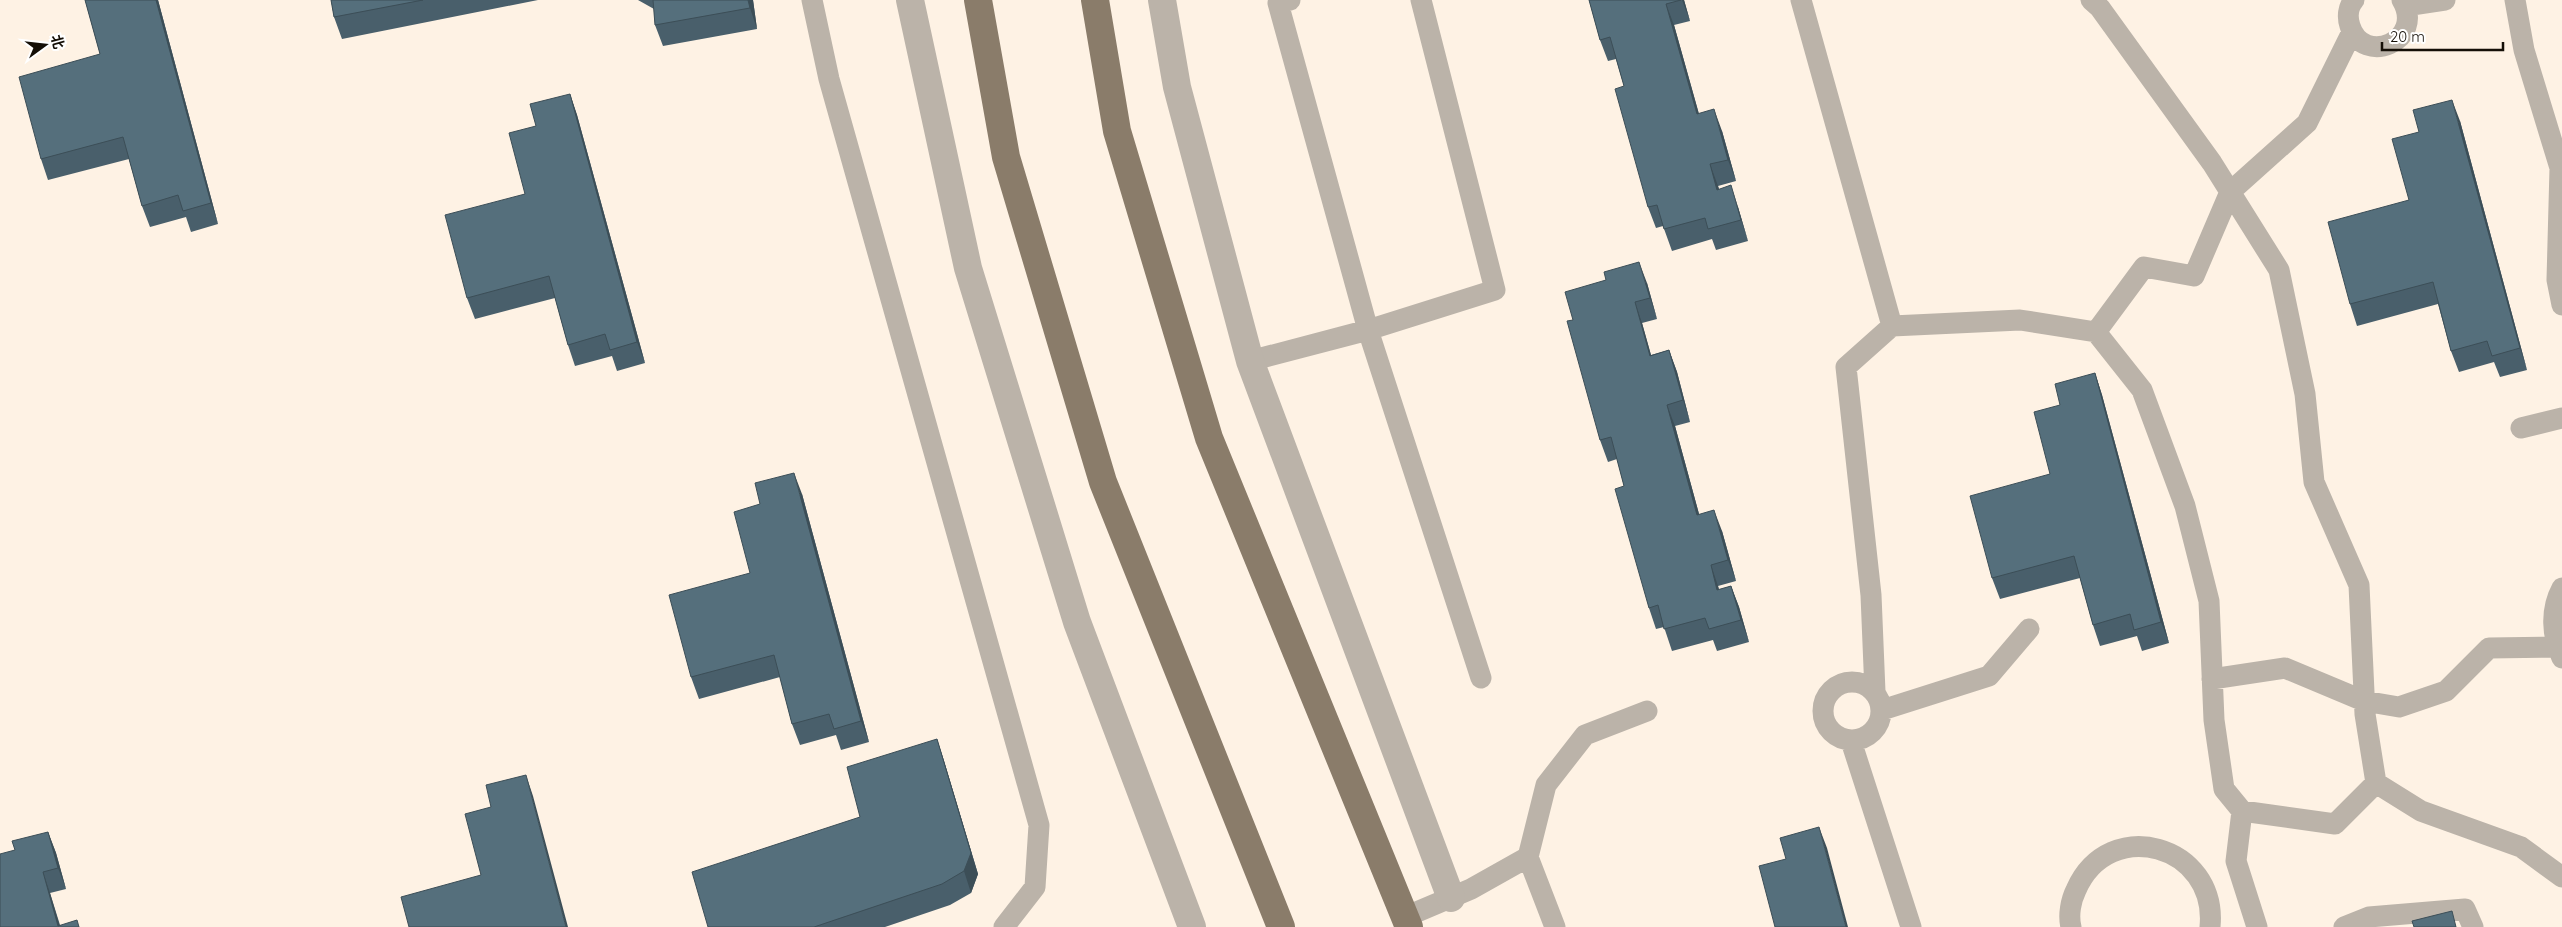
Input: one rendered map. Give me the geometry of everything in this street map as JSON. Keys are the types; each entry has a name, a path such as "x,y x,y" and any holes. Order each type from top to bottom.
{"main road":[{"path":"978,0 1006,157 1102,482 1281,927"},
{"path":"1095,0 1117,131 1209,438 1407,922"}],"street":[{"path":"910,0 968,268 1077,622 1192,927"},
{"path":"1162,0 1177,87 1250,361 1451,898"}],"lane":[{"path":"812,0 832,89 1039,825 1035,887 1004,927"},
{"path":"1250,361 1368,330 1496,290 1420,0"},
{"path":"1801,0 1892,326"},
{"path":"2091,0 2106,16 2212,163 2279,270 2305,394 2314,482 2359,585 2364,701 2376,783 2421,811 2522,846 2562,876"},
{"path":"2096,332 2144,267 2194,276 2230,192 2307,123 2352,32 2349,13 2354,0"},
{"path":"2352,32 2367,45 2387,46 2402,35 2406,26 2404,3 2445,0"},
{"path":"2515,0 2524,50 2560,168 2557,280 2562,305"},
{"path":"1282,1 1368,330 1481,678"},
{"path":"1878,701 1858,682 1839,684 1825,698 1823,717 1826,726 1833,734 1851,741 1869,736 1876,728 1878,701 1870,595 1846,367 1892,326 2020,320 2096,332 2142,390 2185,506 2210,601 2214,720 2224,789 2242,811 2335,824 2376,783"},
{"path":"2521,428 2562,418"},
{"path":"2212,679 2285,668 2364,701 2399,707 2446,691 2489,648 2560,653 2553,622 2558,596 2562,588"},
{"path":"1878,701 1989,676 2028,629"},
{"path":"1555,927 1528,857 1546,785 1585,735 1647,710"},
{"path":"1851,741 1911,927"},
{"path":"2242,811 2236,861 2256,927"},
{"path":"2071,927 2072,898 2082,876 2098,859 2120,849 2143,846 2166,850 2186,863 2202,881 2210,902 2213,927"},
{"path":"1407,922 1528,857"},
{"path":"2344,927 2370,916 2465,909 2473,927"}],"building":[{"path":"85,0 156,0 211,203 183,211 178,195 142,206 123,137 41,159 19,77 100,54"},
{"path":"331,0 423,0 334,17"},
{"path":"653,0 748,0 750,8 655,25"},
{"path":"1589,0 1681,0 1666,4 1697,114 1714,109 1728,160 1710,164 1717,190 1731,185 1741,220 1708,229 1705,218 1664,229 1657,205 1648,207 1615,89 1624,86 1610,37 1600,40"},
{"path":"570,94 637,342 610,350 605,334 568,345 549,276 467,298 445,215 525,194 509,133 536,126 530,104"},
{"path":"2452,100 2520,348 2492,356 2487,341 2451,351 2433,282 2350,304 2328,222 2409,200 2392,139 2419,132 2413,110"},
{"path":"1639,262 1650,298 1635,302 1650,356 1669,350 1683,400 1667,405 1697,515 1714,510 1728,560 1711,565 1717,590 1731,586 1741,620 1709,629 1705,618 1664,629 1658,605 1649,608 1615,489 1624,486 1611,437 1600,440 1567,321 1573,320 1565,292 1606,280 1604,272"},
{"path":"2095,373 2161,622 2134,630 2130,614 2093,625 2074,556 1992,578 1970,496 2050,474 2034,412 2060,405 2055,384"},
{"path":"794,473 861,721 834,729 829,714 792,724 774,655 691,677 669,595 750,573 734,512 760,504 755,483"},
{"path":"937,739 971,853 964,871 942,884 814,927 708,927 692,872 860,817 847,767"},
{"path":"526,775 566,927 409,927 401,897 481,875 465,814 491,807 486,785"},
{"path":"1819,827 1846,927 1775,927 1759,866 1786,859 1780,838"},
{"path":"48,832 58,868 43,872 58,926 77,920 79,927 0,927 0,854 15,850 12,841"},
{"path":"2452,911 2456,927 2414,927 2412,921"}]}
